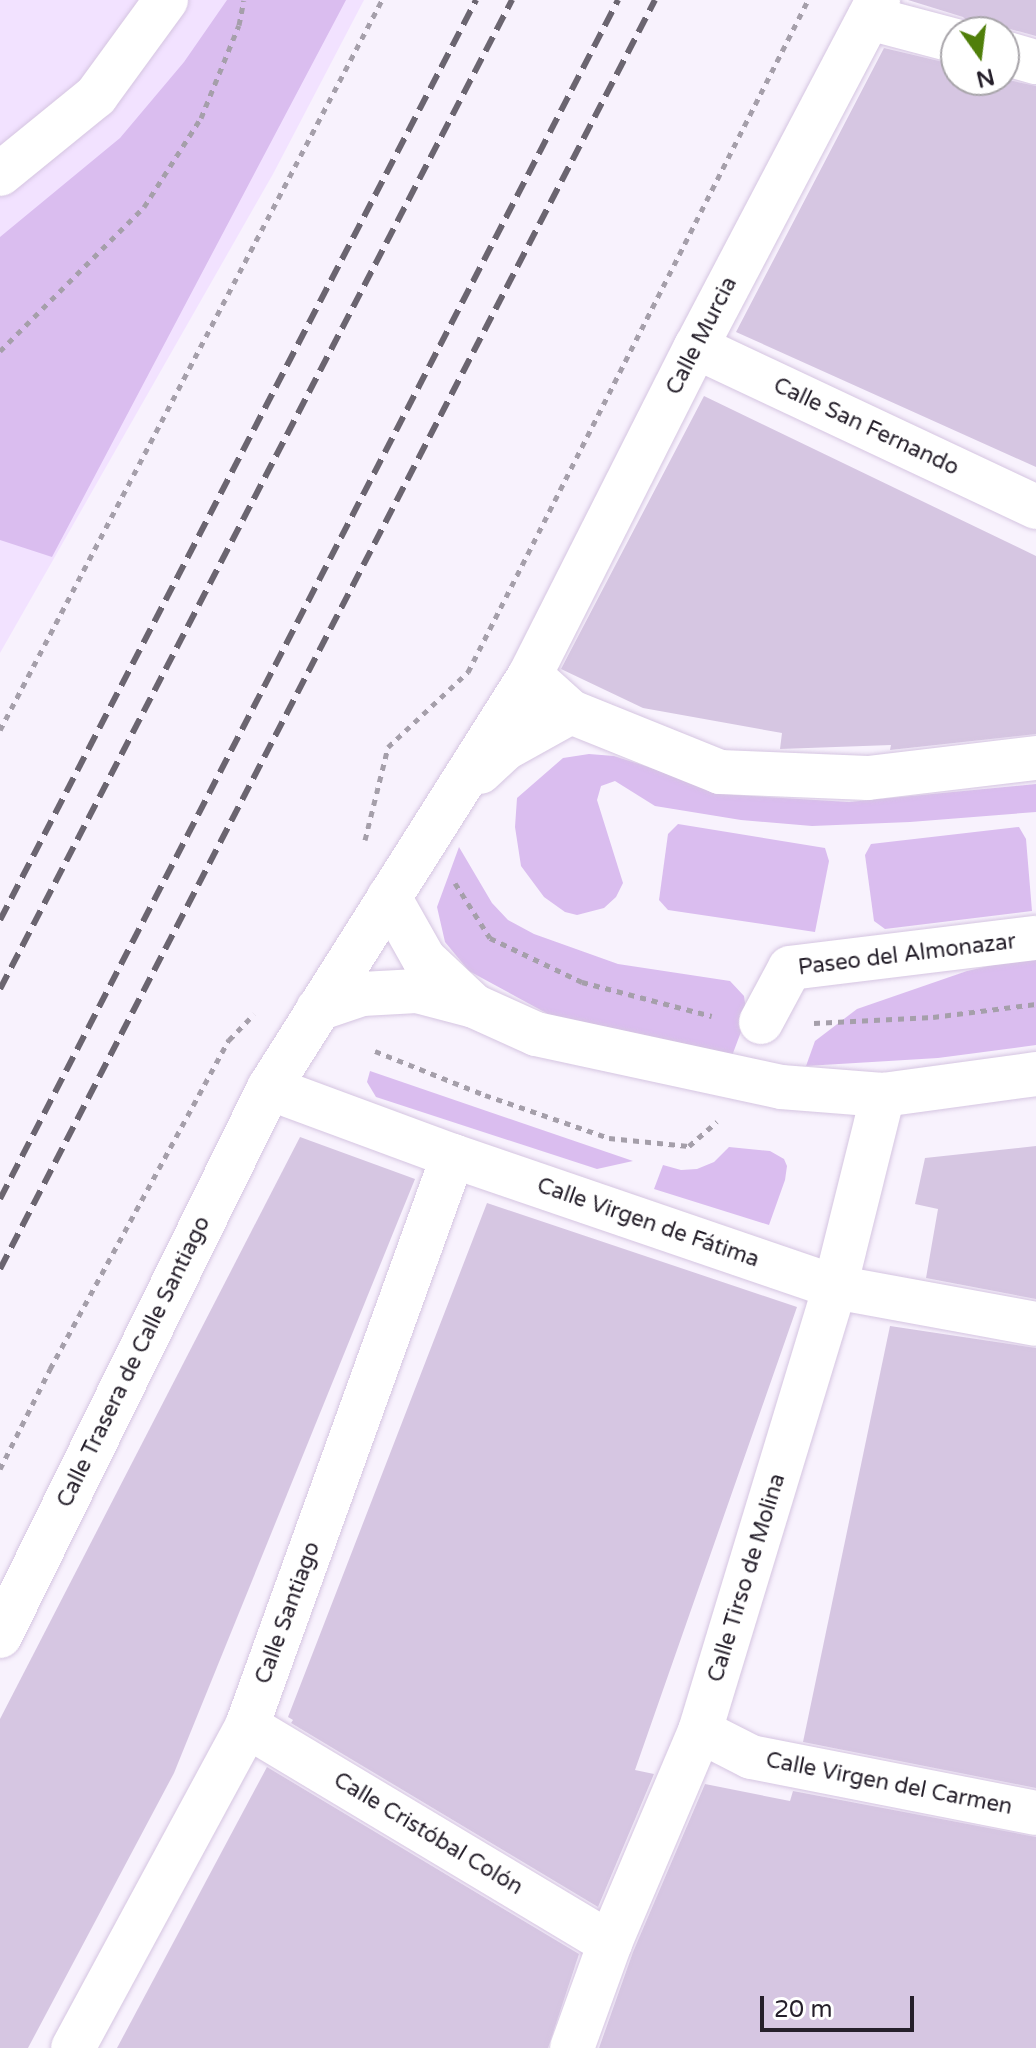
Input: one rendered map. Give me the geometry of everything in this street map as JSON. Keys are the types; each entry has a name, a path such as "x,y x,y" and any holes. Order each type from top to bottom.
{"street":[{"path":"0,174 96,96 166,0"},
{"path":"874,9 940,35"},
{"name":"Calle Murcia","path":"450,800 530,675 696,347 874,9"},
{"name":"Calle San Fernando","path":"696,347 1036,507"},
{"path":"530,675 571,712 720,772 868,778 1036,758"},
{"path":"450,800 506,748 571,712"},
{"name":"Calle Trasera de Calle Santiago","path":"0,1636 269,1088 450,800"},
{"path":"389,897 424,959 474,1006"},
{"name":"Paseo del Almonazar","path":"761,1022 790,968 1036,938"},
{"path":"318,1009 362,994 417,991 474,1006 536,1034 781,1087 883,1095 1036,1074"},
{"name":"Calle Virgen de Fátima","path":"269,1088 453,1156 835,1287 1036,1324"},
{"name":"Calle Tirso de Molina","path":"572,2048 610,1943 700,1731 835,1287 883,1095"},
{"name":"Calle Santiago","path":"73,2048 247,1726 453,1156"},
{"name":"Calle Cristóbal Colón","path":"247,1726 610,1943"},
{"name":"Calle Virgen del Carmen","path":"700,1731 751,1757 1036,1813"}],"path":[{"path":"0,351 144,207 201,118 239,25 244,0"},
{"path":"0,730 382,0"},
{"path":"364,842 388,747 468,672 808,0"},
{"path":"0,1469 50,1369 229,1040 258,1009"},
{"path":"375,1051 609,1138 689,1146"}],"shaded area":[{"path":"0,0 364,0 273,174 0,653"},
{"path":"227,0 346,0 52,557 0,540 0,237 120,138 184,62"},
{"path":"589,754 614,756 735,795 849,802 1036,784 1036,812 812,826 741,820 655,806 615,781 601,786 597,800 623,883 616,897 604,908 577,915 565,912 544,897 521,866 515,827 517,798 563,758"},
{"path":"678,824 825,848 829,861 815,932 668,910 659,900 668,834"},
{"path":"1019,827 1026,839 1032,911 885,929 874,921 865,855 871,844"},
{"path":"459,847 492,903 508,920 534,934 618,964 730,981 744,996 747,1016 730,1061 559,1020 469,971 445,942 437,907"},
{"path":"1036,955 1036,1045 938,1058 806,1066 815,1041 857,1009 967,971"},
{"path":"370,1071 633,1161 597,1169 376,1097 367,1082"},
{"path":"729,1147 770,1151 784,1159 787,1166 785,1180 769,1225 654,1189 663,1165 681,1170 697,1169 714,1162"}],"building":[{"path":"908,0 1036,0 1036,36 1020,32 1020,16 960,16"},
{"path":"884,48 940,61 940,96 1020,96 1020,82 1036,86 1036,467 736,332"},
{"path":"704,396 1036,556 1036,734 890,750 891,745 780,749 782,733 643,708 561,669"},
{"path":"300,1137 415,1179 174,1773 28,2048 0,2048 0,1719"},
{"path":"1036,1146 1036,1299 926,1278 938,1209 915,1204 925,1158"},
{"path":"487,1203 797,1307 635,1770 654,1774 598,1907 291,1723 293,1720 288,1717"},
{"path":"890,1326 1036,1348 1036,1788 803,1742"},
{"path":"267,1767 579,1954 548,2048 117,2048"},
{"path":"705,1784 790,1801 793,1791 1036,1837 1036,2048 599,2048 633,1952"}],"railway":[{"path":"0,920 476,0"},
{"path":"0,989 512,0"},
{"path":"0,1199 618,0"},
{"path":"0,1269 655,0"}]}
